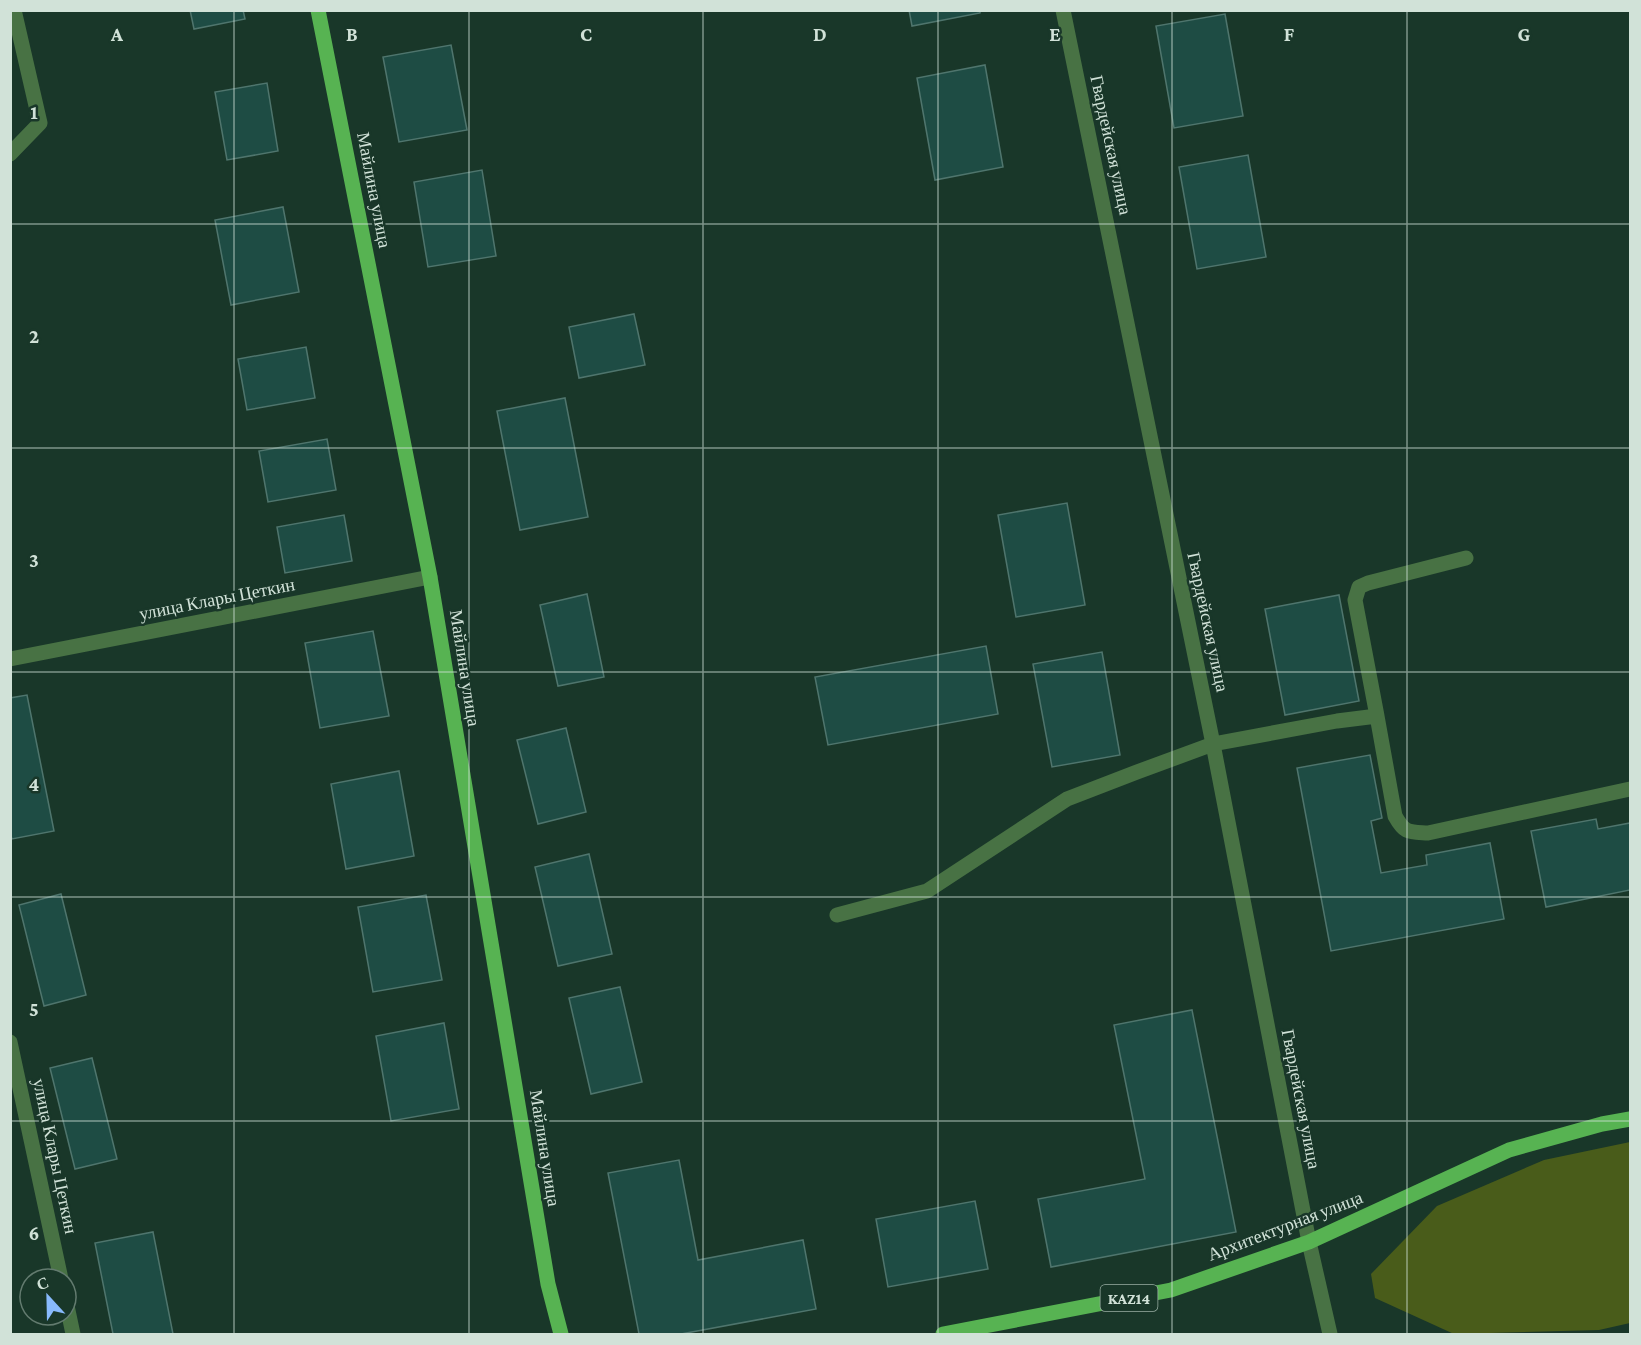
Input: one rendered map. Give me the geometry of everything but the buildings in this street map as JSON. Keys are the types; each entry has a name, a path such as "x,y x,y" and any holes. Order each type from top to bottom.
{"main road":[{"name":"Майлина улица","path":"318,10 430,577 548,1284 561,1335"},
{"name":"Архитектурная улица","path":"943,1335 1171,1290 1309,1242 1509,1150 1602,1124 1630,1119"}],"street":[{"path":"10,154 40,123 14,10"},
{"name":"Гвардейская улица","path":"1063,10 1213,744 1309,1242 1330,1335"},
{"path":"1466,558 1368,583 1359,587 1355,600 1395,816 1402,828 1411,832 1428,833 1630,789"},
{"name":"улица Клары Цеткин","path":"10,660 430,577"},
{"path":"837,915 927,891 1067,799 1213,744 1337,721 1377,716"},
{"name":"улица Клары Цеткин","path":"10,1041 58,1267"}],"green space":[{"path":"1630,1142 1630,1323 1599,1330 1454,1334 1375,1298 1371,1274 1437,1206 1544,1160"}]}
